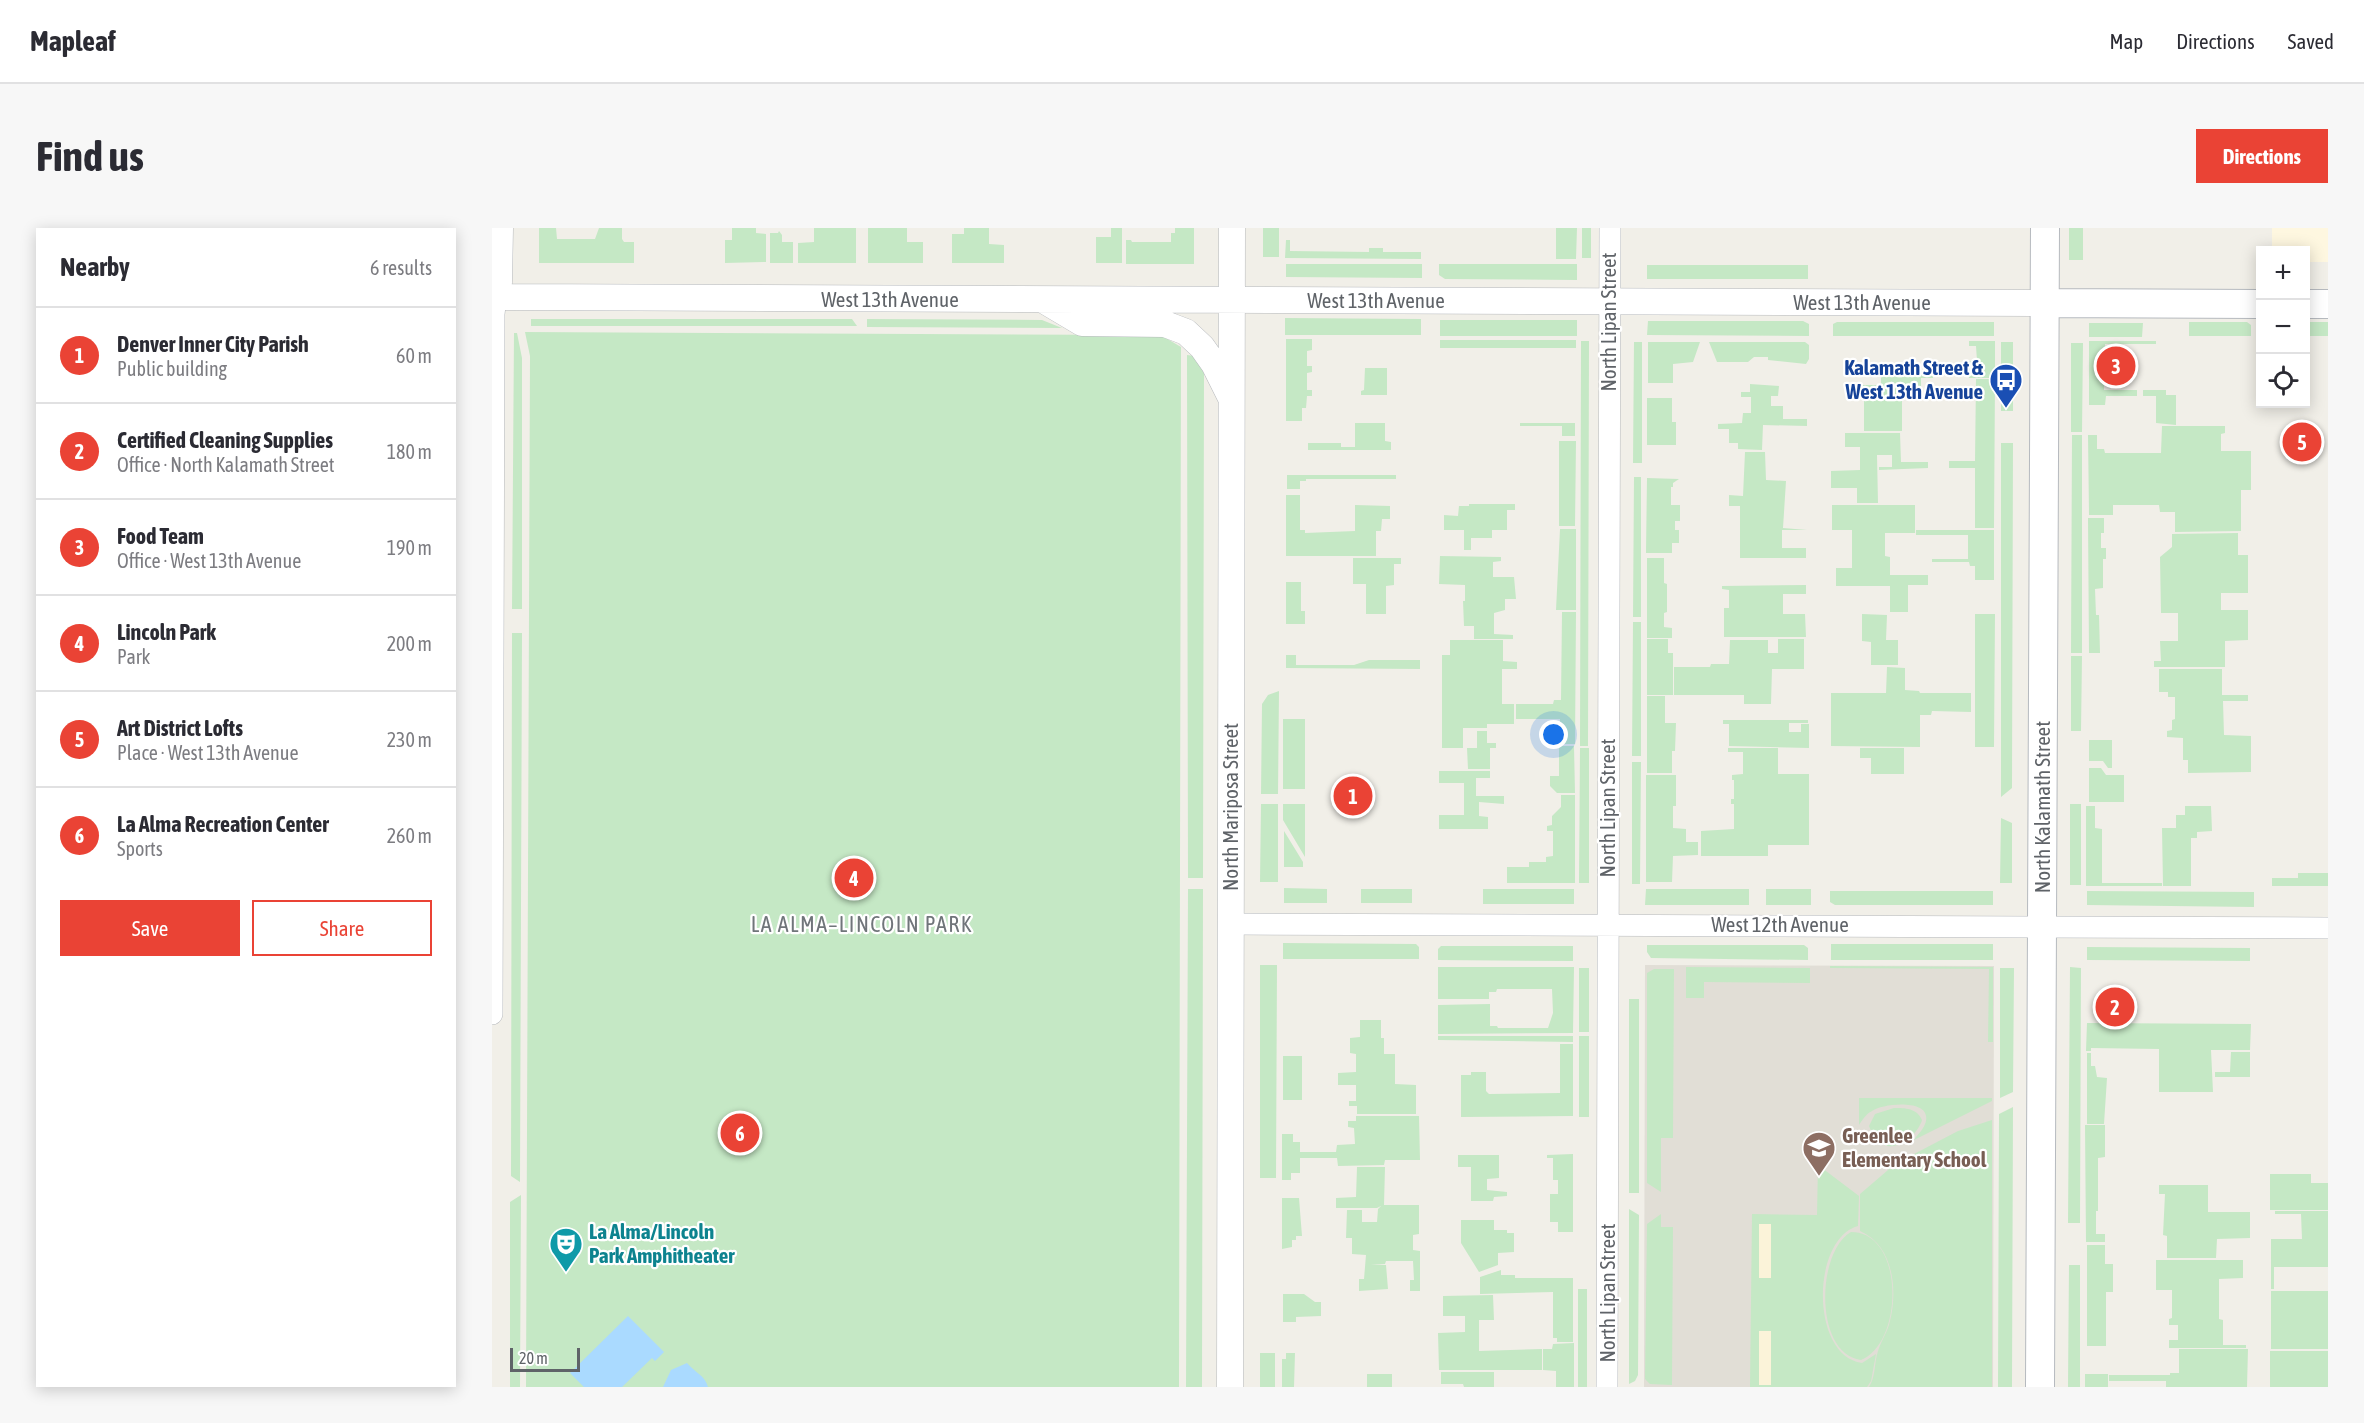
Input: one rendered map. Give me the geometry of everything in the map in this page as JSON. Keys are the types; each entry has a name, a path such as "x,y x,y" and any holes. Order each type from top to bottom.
{"main road":[{"name":"North Kalamath Street","path":"2040,1387 2045,228"},
{"name":"West 13th Avenue","path":"2045,303 2256,304"},
{"path":"2310,304 2328,304"}],"street":[{"path":"492,1014 494,297 499,282 500,228"},
{"name":"North Mariposa Street","path":"1230,1387 1232,228"},
{"name":"North Lipan Street","path":"1607,1387 1610,228"},
{"name":"West 13th Avenue","path":"494,297 1045,301 2045,303"},
{"path":"1045,301 1082,323 1165,324 1186,332 1202,347 1221,374 1230,394 1232,408"},
{"name":"West 12th Avenue","path":"1231,924 2328,928"}],"shaded area":[{"path":"2272,228 2328,228 2328,262 2310,262 2310,246 2272,246"},
{"name":"Greenlee Elementary School","path":"1645,965 1994,966 1993,1387 1644,1387"}],"green space":[{"path":"539,228 556,228 557,239 595,239 599,228 622,228 624,242 634,242 634,263 539,263"},
{"path":"732,228 756,228 756,233 766,234 766,262 725,263 725,240 732,240"},
{"path":"814,228 856,228 856,263 798,263 798,243 814,242"},
{"path":"868,228 907,228 907,242 923,242 923,263 868,263"},
{"path":"964,228 989,228 989,244 1004,245 1004,263 952,263 952,234 964,234"},
{"path":"1111,228 1122,228 1122,263 1096,263 1096,237 1111,237"},
{"path":"1175,228 1194,228 1194,264 1126,264 1126,240 1171,242 1171,233 1175,233"},
{"path":"1263,228 1279,228 1279,257 1263,257"},
{"path":"1556,228 1577,228 1576,259 1556,259"},
{"path":"1582,228 1591,228 1591,258 1582,258"},
{"path":"2069,228 2083,228 2083,260 2069,260"},
{"path":"779,231 782,235 782,242 793,242 793,263 770,263 770,233"},
{"path":"1286,240 1290,240 1290,251 1369,252 1369,248 1383,248 1383,252 1421,252 1421,259 1285,258"},
{"path":"1286,264 1422,264 1422,278 1286,277"},
{"path":"1439,264 1577,264 1577,280 1445,279 1439,275"},
{"path":"1647,265 1808,265 1808,279 1647,279"},
{"path":"1285,318 1421,319 1421,335 1285,335"},
{"path":"531,319 852,319 857,326 531,326"},
{"path":"867,319 1042,320 1062,328 867,327"},
{"path":"1440,320 1577,320 1577,336 1440,336"},
{"path":"1648,321 1803,321 1809,324 1809,336 1647,335"},
{"path":"1837,322 1994,322 1994,336 1833,336 1833,324"},
{"path":"2189,322 2247,322 2251,325 2251,336 2189,336"},
{"path":"2310,322 2328,322 2328,336 2310,336"},
{"path":"2089,323 2143,323 2142,337 2089,337"},
{"path":"525,332 1141,335 1164,337 1181,347 1179,1387 526,1387 530,356"},
{"path":"514,333 517,333 522,358 522,609 512,609"},
{"path":"1286,339 1312,339 1312,350 1307,351 1307,366 1312,366 1312,372 1307,373 1307,390 1312,390 1312,396 1307,396 1306,408 1302,408 1302,421 1286,421"},
{"path":"1440,340 1576,340 1576,348 1440,348"},
{"path":"1581,341 1589,341 1588,746 1580,746"},
{"path":"1969,341 1995,341 1995,378 1969,378 1969,361 1977,361 1976,346 1969,346"},
{"path":"2089,341 2156,341 2156,344 2105,344 2104,390 2137,390 2137,396 2106,396 2105,405 2089,405"},
{"path":"1634,342 1642,342 1642,463 1633,463"},
{"path":"1648,342 1700,342 1693,362 1673,364 1673,383 1648,383"},
{"path":"1709,342 1805,342 1809,345 1809,359 1806,364 1768,360 1768,357 1754,357 1748,362 1717,362"},
{"path":"2001,342 2013,342 2013,411 2001,411"},
{"path":"2071,343 2083,343 2082,432 2071,432"},
{"path":"1187,355 1195,356 1204,373 1203,878 1188,878"},
{"path":"1365,368 1387,368 1387,395 1361,395 1361,391 1364,390"},
{"path":"1881,371 1933,371 1933,378 1921,378 1921,397 1902,397 1902,431 1864,431 1864,397 1851,397 1851,385 1881,385"},
{"path":"1976,379 1995,379 1994,528 1975,528 1975,468 1949,468 1949,461 1975,461"},
{"path":"1750,384 1779,386 1778,396 1771,396 1771,406 1783,406 1783,419 1807,419 1807,426 1763,425 1762,450 1738,449 1738,443 1729,443 1729,429 1718,429 1718,424 1742,423 1743,413 1751,413 1751,397 1741,397 1741,392 1750,392"},
{"path":"2143,390 2166,390 2166,395 2176,395 2176,425 2156,423 2156,396 2143,396"},
{"path":"1647,398 1672,398 1672,422 1676,422 1676,445 1647,445"},
{"path":"1355,423 1385,423 1385,441 1391,442 1391,450 1308,450 1308,443 1341,443 1341,447 1355,447"},
{"path":"1520,423 1575,423 1575,436 1562,436 1562,426 1520,426"},
{"path":"2162,426 2225,426 2225,433 2221,434 2221,451 2251,451 2251,490 2241,490 2241,531 2175,532 2175,512 2160,512 2159,505 2113,505 2113,515 2089,515 2088,435 2097,435 2097,449 2104,449 2105,453 2161,453"},
{"path":"1845,433 1900,433 1901,462 1928,462 1928,468 1879,470 1879,467 1892,467 1892,455 1877,455 1878,503 1857,503 1857,488 1831,488 1831,471 1860,470 1860,447 1845,447"},
{"path":"2072,435 2082,435 2082,653 2071,653"},
{"path":"1559,441 1576,441 1575,526 1559,526"},
{"path":"2001,443 2013,443 2012,788 2001,797"},
{"path":"1745,452 1765,452 1766,480 1786,481 1783,528 1807,530 1782,530 1782,548 1806,548 1806,558 1740,558 1740,506 1729,506 1729,495 1743,496"},
{"path":"1287,475 1396,475 1396,479 1306,479 1306,481 1300,481 1300,489 1287,489"},
{"path":"1634,477 1641,477 1641,617 1633,617"},
{"path":"1647,478 1679,479 1671,487 1671,505 1680,505 1680,521 1675,521 1675,530 1679,530 1679,543 1672,543 1672,553 1646,553"},
{"path":"1286,495 1300,495 1300,530 1305,530 1305,533 1355,531 1355,505 1390,506 1390,519 1382,519 1381,531 1376,531 1376,556 1286,556"},
{"path":"1469,504 1515,504 1515,510 1507,510 1507,530 1492,530 1492,538 1471,538 1471,550 1464,550 1464,530 1444,530 1444,515 1458,516 1459,506 1469,506"},
{"path":"1832,505 1915,505 1915,533 1885,533 1885,556 1890,557 1890,575 1928,575 1928,585 1908,585 1908,612 1890,612 1890,586 1836,586 1836,568 1852,568 1852,530 1832,530"},
{"path":"2088,518 2104,518 2104,533 2101,533 2101,548 2106,548 2106,559 2103,559 2103,588 2095,589 2096,615 2099,615 2100,653 2089,653"},
{"path":"1560,529 1576,529 1576,610 1556,610"},
{"path":"1916,530 1994,530 1994,580 1975,580 1975,566 1970,566 1969,562 1932,562 1932,559 1968,559 1968,535 1916,535"},
{"path":"2238,533 2238,555 2248,555 2248,593 2221,593 2221,610 2248,610 2248,640 2225,641 2225,667 2154,667 2154,661 2161,661 2160,641 2178,641 2178,613 2161,613 2160,557 2172,547 2172,534"},
{"path":"1440,556 1501,557 1501,561 1493,562 1493,577 1514,577 1516,599 1505,599 1505,610 1494,613 1494,634 1513,635 1513,639 1474,639 1474,626 1464,626 1465,585 1439,584"},
{"path":"1353,558 1401,558 1401,564 1394,564 1394,585 1386,586 1386,614 1366,614 1366,584 1353,584"},
{"path":"1647,558 1664,558 1667,612 1664,613 1664,627 1672,628 1672,638 1647,638"},
{"path":"1286,582 1301,582 1301,611 1305,611 1305,624 1286,624"},
{"path":"1806,585 1806,594 1783,594 1783,614 1805,614 1806,637 1724,637 1724,608 1729,608 1729,590 1722,589 1722,586"},
{"path":"1562,612 1576,612 1575,744 1560,744 1560,719 1516,719 1516,704 1553,704 1554,700 1561,700"},
{"path":"1862,614 1887,615 1886,640 1898,640 1898,665 1871,665 1871,642 1862,641"},
{"path":"1975,614 1995,614 1994,747 1975,747"},
{"path":"1633,622 1641,622 1641,756 1632,756"},
{"path":"512,633 522,633 520,1182 511,1176"},
{"path":"1647,639 1668,639 1668,653 1673,653 1673,695 1647,695"},
{"path":"1778,639 1804,639 1804,669 1772,669 1771,704 1744,704 1744,695 1674,695 1674,667 1710,667 1711,664 1729,664 1730,640 1768,640 1768,653 1778,653"},
{"path":"1450,640 1503,640 1503,661 1517,662 1517,669 1502,669 1502,704 1514,704 1514,724 1487,724 1487,728 1463,728 1463,748 1442,748 1442,655 1450,655"},
{"path":"1286,655 1296,655 1296,665 1354,665 1369,660 1420,660 1420,669 1286,668"},
{"path":"2071,656 2082,656 2081,731 2071,731"},
{"path":"1887,667 1905,668 1905,690 1920,693 1971,693 1971,712 1932,711 1931,715 1920,715 1920,747 1831,746 1831,693 1886,693"},
{"path":"2159,669 2222,669 2222,695 2248,695 2248,701 2223,701 2224,735 2251,736 2251,772 2188,773 2188,760 2183,760 2183,738 2167,737 2167,731 2172,730 2172,720 2175,719 2175,697 2168,697 2168,692 2159,692"},
{"path":"1279,691 1278,794 1261,794 1262,704 1268,695"},
{"path":"1647,696 1665,696 1665,723 1676,723 1672,773 1647,773"},
{"path":"1283,719 1305,719 1305,789 1283,789"},
{"path":"1723,720 1808,720 1808,723 1789,723 1789,732 1801,732 1801,724 1809,724 1809,748 1729,746 1729,724 1723,724"},
{"path":"1477,731 1487,731 1487,743 1496,743 1496,748 1490,748 1490,769 1468,769 1467,748 1477,748"},
{"path":"2089,740 2112,740 2112,768 2108,768 2103,761 2089,761"},
{"path":"1559,746 1574,746 1575,793 1557,793 1550,786 1550,776 1559,776"},
{"path":"1580,748 1589,748 1589,883 1579,883"},
{"path":"1728,748 1778,748 1778,774 1809,774 1809,845 1768,845 1768,856 1701,856 1701,831 1734,829 1734,804 1731,804 1731,799 1734,799 1732,775 1743,774 1743,752 1728,752"},
{"path":"1860,748 1904,748 1904,774 1871,774 1871,758 1860,758"},
{"path":"1632,762 1641,762 1640,884 1632,884"},
{"path":"2089,768 2101,768 2106,775 2124,775 2124,802 2089,802"},
{"path":"1439,771 1490,771 1490,778 1476,778 1476,796 1504,796 1504,804 1479,802 1479,816 1488,817 1488,829 1439,829 1439,815 1464,815 1464,783 1439,783"},
{"path":"1646,775 1676,775 1673,828 1686,829 1686,842 1698,842 1698,855 1673,856 1672,882 1646,882"},
{"path":"1561,795 1575,795 1575,883 1507,883 1507,867 1529,867 1529,862 1546,862 1546,857 1553,856 1553,831 1547,831 1547,826 1552,825 1552,816 1561,807"},
{"path":"1261,804 1278,804 1278,882 1260,882"},
{"path":"1283,804 1305,804 1305,857 1283,820"},
{"path":"2070,804 2081,804 2081,885 2070,885"},
{"path":"2086,806 2095,806 2095,828 2102,829 2102,883 2162,883 2162,886 2086,886"},
{"path":"2185,806 2211,806 2212,831 2197,832 2197,838 2191,838 2191,886 2163,886 2162,828 2176,828 2176,815 2185,815"},
{"path":"2001,818 2012,823 2012,883 2000,883"},
{"path":"1284,831 1303,862 1303,867 1284,867"},
{"path":"2298,873 2328,873 2328,886 2272,886 2272,878 2298,878"},
{"path":"1284,888 1327,889 1327,903 1284,903"},
{"path":"1188,889 1203,889 1202,1387 1186,1387"},
{"path":"1361,889 1412,889 1412,903 1361,903"},
{"path":"1483,889 1574,889 1574,904 1483,904"},
{"path":"1646,889 1749,889 1749,905 1645,905"},
{"path":"1766,889 1811,889 1811,905 1766,905"},
{"path":"1830,891 1993,891 1993,905 1835,905 1830,902"},
{"path":"2087,891 2254,892 2254,907 2087,905"},
{"path":"1283,943 1416,944 1419,947 1419,959 1283,959"},
{"path":"1831,944 1993,944 1993,960 1831,960"},
{"path":"1647,945 1804,945 1808,948 1808,960 1651,958 1647,952"},
{"path":"1441,946 1573,946 1573,961 1438,960 1438,949"},
{"path":"2087,947 2250,948 2250,961 2087,960"},
{"path":"1260,965 1277,965 1276,1178 1260,1178"},
{"path":"1830,966 1993,967 1993,1042 1988,1042 1989,969 1830,968"},
{"path":"1438,967 1574,967 1573,1033 1438,1034 1438,1005 1490,1004 1490,1026 1498,1028 1548,1028 1553,1013 1552,989 1497,989 1496,992 1489,992 1489,999 1438,999"},
{"path":"1686,967 1810,968 1810,983 1704,982 1704,998 1686,998"},
{"path":"2070,967 2081,968 2080,1223 2068,1223"},
{"path":"1579,968 1589,968 1589,1032 1579,1032"},
{"path":"2000,968 2014,968 2013,1092 2000,1098"},
{"path":"1654,969 1674,969 1673,1138 1661,1138 1661,1192 1647,1183 1647,973"},
{"path":"1629,999 1639,999 1639,1193 1629,1193"},
{"path":"1360,1020 1381,1020 1384,1054 1395,1054 1395,1084 1416,1085 1416,1114 1357,1114 1357,1106 1349,1106 1349,1101 1356,1101 1356,1085 1338,1085 1338,1073 1356,1072 1356,1054 1350,1053 1350,1038 1360,1037"},
{"path":"2087,1023 2251,1024 2250,1050 2211,1050 2213,1092 2159,1092 2159,1049 2091,1048 2091,1051 2086,1051"},
{"path":"1438,1036 1573,1036 1573,1042 1438,1040"},
{"path":"1579,1036 1589,1036 1589,1117 1579,1117"},
{"path":"1560,1044 1573,1044 1573,1116 1461,1117 1461,1075 1471,1075 1471,1072 1486,1072 1486,1091 1489,1094 1560,1093"},
{"path":"2231,1052 2250,1052 2250,1077 2215,1077 2215,1072 2230,1072"},
{"path":"2087,1053 2091,1053 2091,1066 2095,1066 2097,1077 2107,1078 2104,1124 2087,1124"},
{"path":"1283,1056 1302,1056 1302,1100 1283,1100"},
{"path":"1859,1098 1992,1098 1992,1101 1914,1140 1925,1124 1926,1116 1922,1110 1916,1106 1886,1106 1870,1112 1859,1125"},
{"path":"2013,1107 2012,1387 1998,1387 1999,1114"},
{"path":"1894,1108 1914,1111 1922,1120 1917,1129 1904,1142 1888,1146 1875,1140 1869,1126 1875,1114"},
{"path":"1356,1116 1419,1116 1420,1160 1385,1160 1384,1165 1338,1166 1337,1158 1300,1158 1300,1173 1291,1173 1291,1180 1282,1180 1282,1134 1293,1134 1293,1142 1300,1142 1300,1152 1336,1152 1337,1145 1355,1144 1354,1128 1348,1127 1348,1121 1356,1121"},
{"path":"1992,1120 1992,1387 1869,1387 1878,1351 1890,1321 1893,1282 1886,1257 1880,1246 1860,1231 1860,1194 1895,1164 1958,1131"},
{"path":"2085,1125 2105,1125 2105,1157 2098,1158 2096,1234 2105,1234 2105,1242 2086,1242"},
{"path":"1573,1154 1573,1232 1558,1232 1558,1222 1550,1222 1550,1194 1558,1194 1558,1180 1553,1180 1553,1158 1547,1158 1547,1155"},
{"path":"1458,1155 1499,1155 1499,1178 1487,1179 1487,1190 1507,1192 1507,1196 1494,1197 1493,1201 1471,1201 1471,1167 1458,1167"},
{"path":"1818,1165 1859,1196 1858,1226 1843,1235 1831,1252 1825,1273 1823,1297 1825,1320 1833,1340 1845,1356 1862,1363 1876,1354 1871,1381 1867,1387 1750,1387 1752,1214 1817,1215"},
{"path":"1357,1167 1385,1167 1384,1205 1419,1205 1419,1234 1413,1235 1413,1250 1420,1251 1420,1291 1410,1291 1410,1280 1414,1280 1413,1261 1386,1261 1385,1264 1371,1265 1386,1265 1388,1289 1359,1291 1359,1279 1364,1279 1366,1255 1352,1254 1352,1238 1346,1238 1347,1210 1362,1210 1362,1222 1377,1222 1378,1209 1381,1206 1377,1208 1336,1208 1336,1198 1356,1197"},
{"path":"2270,1174 2311,1174 2311,1183 2328,1183 2328,1210 2270,1210"},
{"path":"2159,1185 2208,1185 2208,1212 2250,1212 2250,1238 2217,1239 2216,1258 2167,1258 2167,1236 2163,1235 2165,1194 2159,1194"},
{"path":"521,1195 520,1387 510,1387 510,1202"},
{"path":"1282,1198 1299,1198 1302,1236 1296,1236 1296,1240 1292,1240 1292,1247 1282,1249"},
{"path":"1629,1209 1639,1215 1638,1375 1635,1381 1629,1384"},
{"path":"2275,1211 2328,1211 2328,1267 2274,1267 2274,1289 2271,1289 2271,1239 2302,1239 2301,1214 2275,1214"},
{"path":"1661,1214 1661,1227 1673,1227 1672,1385 1650,1384 1645,1379 1647,1224"},
{"path":"1461,1220 1494,1220 1494,1230 1507,1230 1507,1233 1514,1233 1514,1252 1498,1253 1498,1265 1479,1272 1461,1243"},
{"path":"1851,1232 1869,1237 1881,1250 1889,1268 1892,1290 1891,1312 1885,1333 1875,1350 1861,1360 1846,1354 1835,1340 1828,1322 1825,1301 1826,1280 1831,1260 1839,1243"},
{"path":"2087,1245 2105,1245 2105,1264 2113,1264 2113,1292 2106,1292 2106,1346 2087,1346"},
{"path":"2156,1260 2243,1260 2243,1278 2219,1279 2219,1319 2223,1320 2223,1345 2246,1345 2246,1348 2169,1348 2169,1340 2178,1340 2178,1325 2169,1325 2169,1319 2172,1318 2172,1290 2156,1290"},
{"path":"2069,1265 2080,1265 2080,1387 2068,1387"},
{"path":"1501,1270 1501,1275 1515,1275 1515,1278 1573,1278 1573,1342 1557,1342 1557,1338 1553,1338 1553,1292 1480,1294 1480,1277"},
{"path":"1578,1289 1587,1289 1587,1387 1578,1387"},
{"path":"2271,1291 2328,1291 2328,1349 2271,1349"},
{"path":"1283,1294 1304,1294 1315,1302 1321,1302 1321,1316 1296,1317 1296,1322 1283,1322"},
{"path":"1493,1295 1494,1320 1479,1320 1479,1351 1542,1349 1542,1370 1439,1370 1438,1333 1465,1332 1465,1316 1443,1316 1443,1296"},
{"path":"1574,1343 1574,1387 1556,1387 1556,1371 1543,1370 1543,1349 1552,1349 1553,1344"},
{"path":"2179,1349 2248,1349 2247,1387 2166,1387 2166,1381 2109,1381 2109,1375 2179,1373"},
{"path":"2270,1351 2328,1351 2328,1387 2270,1387"},
{"path":"1260,1353 1275,1353 1275,1387 1260,1387"},
{"path":"1286,1353 1295,1353 1294,1387 1282,1387 1282,1359 1286,1359"},
{"path":"1441,1372 1494,1372 1494,1387 1441,1384"},
{"path":"1367,1374 1392,1374 1392,1387 1367,1387"},
{"path":"2085,1374 2108,1374 2108,1387 2085,1387"}],"sand":[{"path":"1759,1224 1771,1224 1771,1278 1759,1278"},
{"path":"1759,1331 1771,1331 1771,1385 1759,1385"}],"water":[{"path":"628,1316 664,1352 655,1361 652,1358 622,1387 584,1387 570,1373"},
{"path":"687,1363 702,1377 708,1387 663,1387 671,1370"}],"place":[{"name":"Food Team","path":"2116,366"},
{"name":"Kalamath Street & West 13th Avenue","path":"2006,409"},
{"name":"Art District Lofts","path":"2302,442"},
{"name":"Denver Inner City Parish","path":"1353,796"},
{"name":"Lincoln Park","path":"854,878"},
{"name":"Certified Cleaning Supplies","path":"2115,1007"},
{"name":"La Alma Recreation Center","path":"740,1133"},
{"name":"Greenlee Elementary School","path":"1819,1177"},
{"name":"La Alma/Lincoln Park Amphitheater","path":"566,1273"}],"district":[{"name":"LA ALMA–LINCOLN PARK","path":"862,924"}]}
